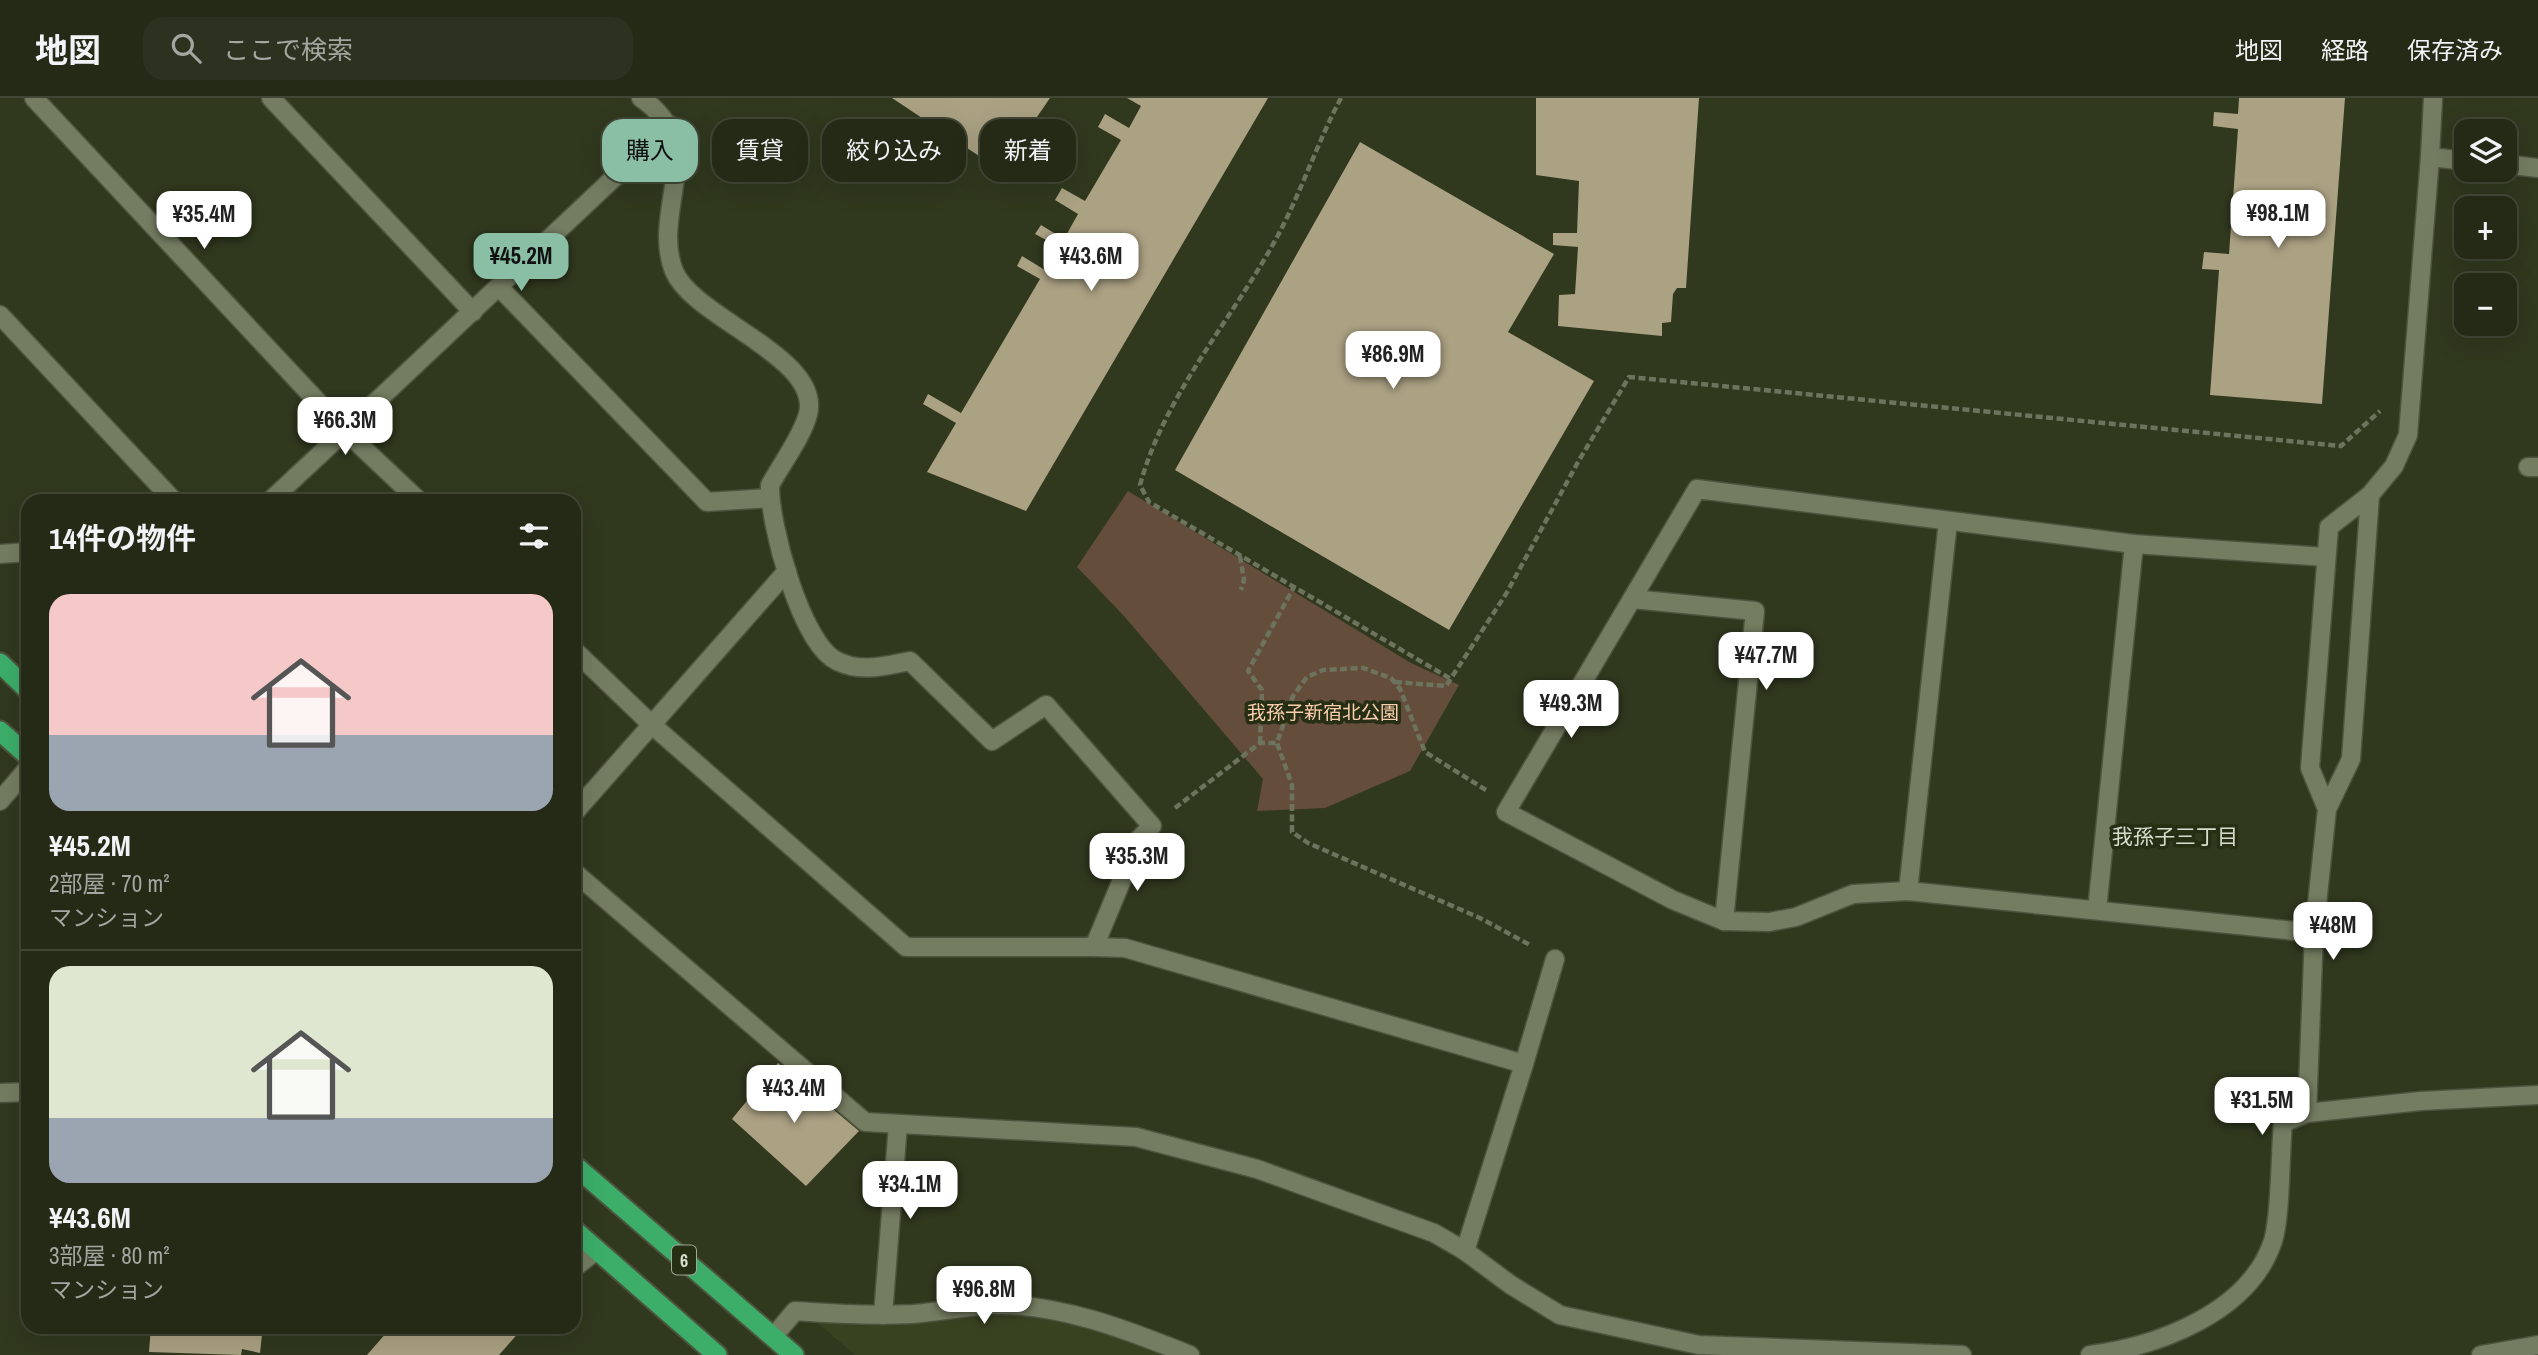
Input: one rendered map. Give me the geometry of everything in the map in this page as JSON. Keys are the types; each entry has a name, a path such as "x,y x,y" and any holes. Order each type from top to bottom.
{"highway":[{"path":"0,663 21,683"},
{"path":"0,731 21,750"},
{"name":"6","path":"581,1171 794,1355"},
{"path":"581,1236 717,1355"}],"street":[{"path":"34,98 345,431 412,494"},
{"path":"271,98 473,312"},
{"path":"640,98 656,108 665,119"},
{"path":"2327,809 2310,768 2329,527 2370,495 2394,466 2408,435 2433,98"},
{"path":"2430,157 2454,159"},
{"path":"2517,166 2538,168"},
{"path":"277,494 610,182"},
{"path":"675,182 667,247 675,274 702,304 780,358 807,391 808,413 771,485 770,498 787,571 813,638 834,660 862,670 910,661 992,741 1046,705 1152,826 1139,839 1094,947"},
{"path":"499,287 706,502 770,498"},
{"path":"0,315 167,494"},
{"path":"2315,933 1908,891 1853,894 1796,918 1769,922 1724,921 1673,900 1506,812 1697,489 2134,544 2326,557"},
{"path":"2307,1113 2315,933 2327,809 2351,759 2370,495"},
{"path":"1908,891 1948,521"},
{"path":"2097,910 2134,544"},
{"path":"0,554 21,552"},
{"path":"581,805 787,571"},
{"path":"1632,599 1755,611 1724,921"},
{"path":"581,657 651,724 906,947 1125,948 1524,1064"},
{"path":"0,801 21,776"},
{"path":"581,878 865,1122 1136,1137 1257,1169 1434,1234 1465,1251 1511,1285 1560,1315 1686,1343 1962,1355"},
{"path":"1465,1251 1555,959"},
{"path":"0,1093 21,1093"},
{"path":"2090,1355 2157,1342 2210,1313 2237,1292 2262,1265 2274,1238 2283,1123 2307,1113 2421,1101 2538,1095"},
{"path":"883,1315 898,1124"},
{"path":"581,1263 597,1250"},
{"path":"772,1337 795,1311 856,1316 995,1305 1062,1313 1142,1336 1191,1355"},
{"path":"2481,1355 2538,1345"}],"path":[{"path":"1341,98 1276,238 1186,382 1149,452 1140,485 1149,502 1451,679"},
{"path":"1555,959 1480,918 1308,843 1292,832 1292,785 1277,743 1293,696 1307,677 1335,667 1363,668 1395,682 1446,686 1506,594 1578,462 1629,377 2341,446 2412,383"},
{"path":"1240,556 1244,580 1241,590"},
{"path":"1260,743 1262,690 1248,671 1294,587"},
{"path":"1395,682 1425,752 1476,785 1512,803"},
{"path":"1152,826 1260,743 1277,743"}],"shaded area":[{"path":"996,1310 1067,1320 1173,1355 855,1355 812,1318"}],"green space":[{"name":"我孫子新宿北公園","path":"1128,491 1411,663 1459,685 1410,771 1325,808 1257,811 1263,779 1124,616 1077,567"}],"building":[{"path":"892,98 1050,98 1036,119 980,119 980,157 966,147 966,119 924,119"},
{"path":"1127,98 1268,98 1026,511 927,472 956,423 923,404 928,394 961,413 1040,279 1017,266 1022,256 1045,270 1059,247 1035,234 1041,225 1064,239 1078,214 1055,200 1062,188 1085,201 1121,140 1098,127 1105,114 1129,128 1141,106"},
{"path":"1536,98 1699,98 1686,288 1677,288 1673,294 1671,322 1662,323 1662,336 1558,326 1559,295 1575,294 1578,247 1553,245 1553,233 1577,233 1579,181 1536,175"},
{"path":"2239,98 2345,98 2322,404 2210,395 2219,270 2202,269 2204,252 2229,254 2238,129 2213,126 2214,112 2238,114"},
{"path":"1360,142 1554,254 1508,332 1594,381 1449,630 1175,470"},
{"path":"778,1063 859,1131 806,1186 732,1119"},
{"path":"150,1334 262,1334 260,1353 242,1349 241,1355 149,1352"},
{"path":"385,1334 517,1334 499,1355 367,1355"}],"district":[{"name":"我孫子三丁目","path":"2175,836"}]}
